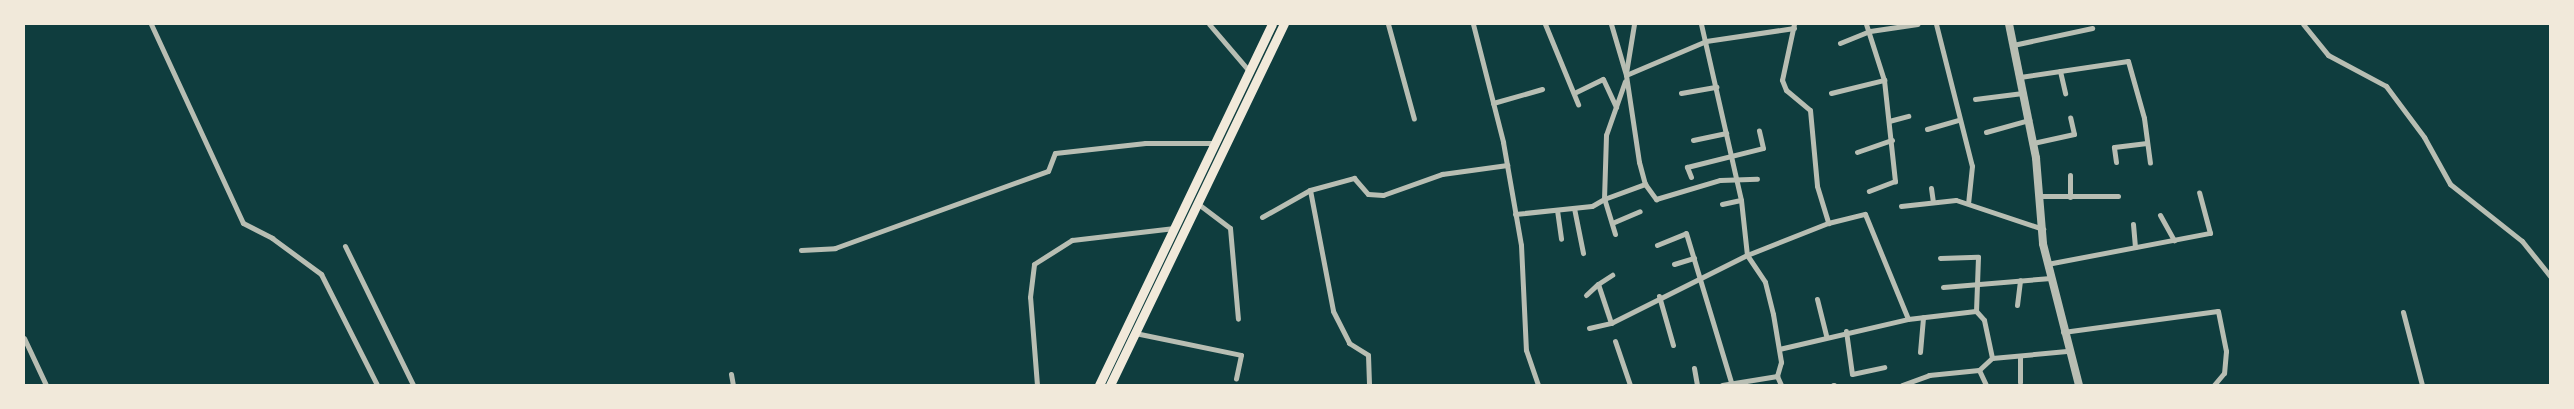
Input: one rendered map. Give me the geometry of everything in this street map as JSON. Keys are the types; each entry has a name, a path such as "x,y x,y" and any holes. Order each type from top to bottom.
{"main road":[{"path":"1099,385 1272,24"},
{"path":"1110,385 1284,24"}],"street":[{"path":"151,24 243,223 272,238 321,274 377,385"},
{"path":"1208,24 1249,71"},
{"path":"1388,24 1414,119"},
{"path":"1473,24 1507,164 1515,214 1526,350 1538,385"},
{"path":"1544,24 1578,104"},
{"path":"1611,24 1626,75 1639,162 1645,184 1659,200 1720,180 1737,182 1757,179"},
{"path":"1616,234 1604,199 1606,135 1626,75 1634,24"},
{"path":"1702,24 1741,200 1747,255 1765,282 1779,349 1778,376 1781,385"},
{"path":"1866,24 1870,31 1884,80 1895,181 1869,191"},
{"path":"1840,43 1870,31 1917,24"},
{"path":"1936,24 1958,120 1972,166 1968,202"},
{"path":"2009,24 2033,143 2041,196 2042,229 2047,264 2062,332 2079,385"},
{"path":"2303,24 2328,55 2386,86 2424,137 2450,184 2522,241 2550,276"},
{"path":"1626,75 1706,41 1794,26 1782,80 1786,90 1810,110 1817,186 1828,223"},
{"path":"2013,45 2092,28"},
{"path":"2020,77 2128,61 2147,142 2150,164"},
{"path":"2060,71 2065,93"},
{"path":"1574,93 1603,79 1616,107"},
{"path":"1831,93 1884,80"},
{"path":"1681,94 1716,87"},
{"path":"1493,103 1542,89"},
{"path":"1975,99 2023,93"},
{"path":"1889,121 1908,116"},
{"path":"2033,143 2074,134 2070,117"},
{"path":"1927,129 1958,120"},
{"path":"1986,132 2029,120"},
{"path":"1692,177 1687,168 1763,148 1759,130"},
{"path":"1693,140 1726,133"},
{"path":"1857,152 1892,140"},
{"path":"2116,162 2114,148 2147,142"},
{"path":"800,250 835,248 1048,171 1055,153 1144,143 1214,143"},
{"path":"1262,217 1310,190 1354,178 1368,194 1383,195 1442,174 1507,164"},
{"path":"2070,175 2070,197"},
{"path":"1515,214 1592,206 1604,199 1645,184"},
{"path":"1931,188 1933,202"},
{"path":"1310,190 1333,311 1349,343 1368,355 1369,385"},
{"path":"2047,264 2210,233 2199,192"},
{"path":"2041,196 2118,196"},
{"path":"1722,204 1741,200"},
{"path":"1901,206 1933,202 1968,202 2042,229"},
{"path":"1197,203 1230,228 1238,319"},
{"path":"1574,208 1583,253"},
{"path":"1557,210 1561,239"},
{"path":"1612,223 1640,211"},
{"path":"1590,328 1611,324 1659,296 1701,281 1747,255 1828,223 1865,214 1908,319"},
{"path":"2160,215 2174,240"},
{"path":"2133,224 2135,247"},
{"path":"1037,385 1030,297 1034,264 1072,240 1174,228"},
{"path":"1657,245 1686,233 1732,384"},
{"path":"345,246 413,385"},
{"path":"1940,258 1978,257 1976,311 1984,320 1992,358"},
{"path":"1674,264 1694,258"},
{"path":"1586,295 1612,275"},
{"path":"1943,287 2050,278"},
{"path":"2017,305 2020,280"},
{"path":"1598,284 1611,324"},
{"path":"1659,296 1673,345"},
{"path":"1817,299 1826,336"},
{"path":"1779,349 1846,331 1908,319 1976,311"},
{"path":"2062,332 2157,317 2180,319 2218,311 2226,351 2224,373 2214,385"},
{"path":"2403,312 2422,385"},
{"path":"1920,352 1922,317"},
{"path":"1846,331 1852,374 1884,367"},
{"path":"1134,333 1241,355 1236,378"},
{"path":"24,338 46,385"},
{"path":"1614,342 1630,385"},
{"path":"1902,385 1929,375 1979,370 1992,358 2020,357 2068,351"},
{"path":"2020,357 2020,382"},
{"path":"1694,368 1697,385"},
{"path":"1979,370 1986,385"},
{"path":"732,374 733,385"},
{"path":"1722,385 1778,376"}]}
